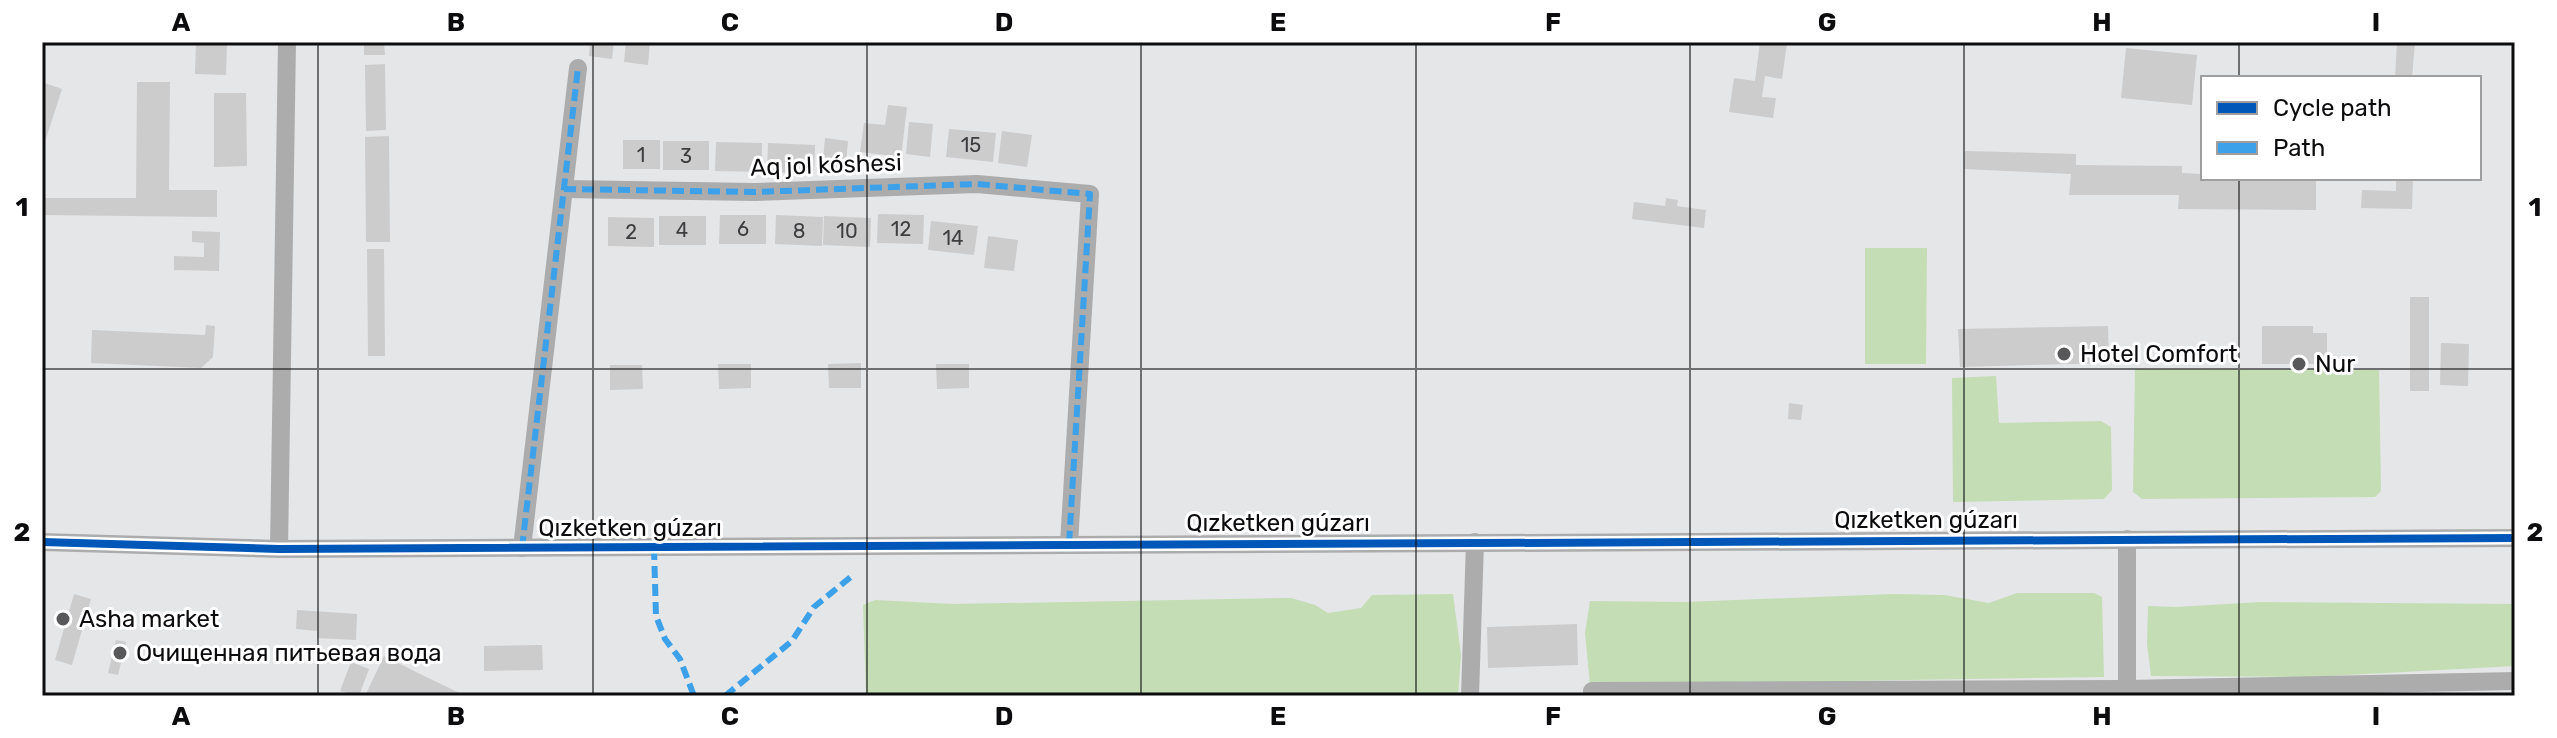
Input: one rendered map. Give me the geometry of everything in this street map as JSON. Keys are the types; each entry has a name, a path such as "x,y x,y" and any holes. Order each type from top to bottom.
{"street":[{"path":"279,549 287,42"},
{"path":"522,548 578,68"},
{"name":"Aq jol kóshesi","path":"564,189 755,192 977,184 1090,194 1069,544"},
{"name":"Qızketken gúzarı","path":"42,542 279,549 2515,538"},
{"path":"2127,539 2127,693"},
{"path":"1470,696 1475,542"},
{"path":"1592,696 1592,691 2127,693 2515,681"}],"green space":[{"path":"1865,248 1927,248 1926,364 1865,364"},
{"path":"2135,369 2379,370 2381,491 2375,497 2142,499 2133,492"},
{"path":"1996,376 1999,423 2101,421 2111,427 2112,490 2104,499 1953,502 1952,378"},
{"path":"2017,593 2094,593 2102,597 2104,677 1590,685 1585,633 1590,601 1685,602 1894,594 1944,595 1989,603"},
{"path":"1453,594 1461,655 1458,696 866,696 863,605 875,600 953,604 1291,598 1315,605 1328,613 1361,608 1372,595"},
{"path":"2261,602 2515,604 2515,666 2310,677 2151,676 2147,644 2148,606"}],"building":[{"path":"196,42 227,43 226,75 195,74"},
{"path":"364,42 384,42 385,55 364,55"},
{"path":"590,42 614,42 612,59 589,56"},
{"path":"626,42 650,42 648,65 624,62"},
{"path":"1760,42 1787,43 1782,79 1765,76 1762,97 1776,98 1773,118 1729,112 1734,78 1755,81"},
{"path":"2397,42 2415,42 2412,76 2395,76"},
{"path":"2126,48 2197,55 2192,105 2121,98"},
{"path":"385,64 386,130 366,131 365,65"},
{"path":"42,82 62,89 43,148 42,148"},
{"path":"137,82 170,82 169,190 217,190 217,217 42,215 42,198 136,198"},
{"path":"214,93 246,93 247,166 214,167"},
{"path":"888,105 907,107 901,157 860,152 864,123 885,125"},
{"path":"909,122 933,124 930,157 906,154"},
{"path":"949,129 996,133 993,162 946,157"},
{"path":"1002,131 1032,135 1027,167 998,163"},
{"path":"389,136 390,242 366,242 365,137"},
{"path":"825,138 848,141 845,173 822,171"},
{"path":"623,140 660,140 660,169 623,169"},
{"path":"663,141 709,141 709,170 663,170"},
{"path":"716,142 762,143 762,172 715,171"},
{"path":"768,143 815,145 814,174 767,172"},
{"path":"1965,151 2076,154 2076,165 2182,166 2182,173 2201,174 2201,180 2316,180 2316,210 2178,209 2179,195 2069,195 2071,174 1964,169"},
{"path":"2396,180 2413,180 2412,209 2361,208 2362,190 2396,191"},
{"path":"1666,198 1678,200 1677,206 1706,210 1704,228 1632,219 1634,202 1665,206"},
{"path":"878,214 924,215 923,244 877,243"},
{"path":"720,215 766,215 766,244 719,244"},
{"path":"776,215 823,217 822,246 775,244"},
{"path":"659,216 706,216 706,245 659,245"},
{"path":"824,216 871,218 870,247 823,245"},
{"path":"608,217 654,218 654,247 608,246"},
{"path":"931,221 978,226 974,255 928,250"},
{"path":"192,231 220,232 219,271 174,270 174,256 204,257 204,243 192,242"},
{"path":"988,236 1018,240 1014,271 984,268"},
{"path":"367,249 384,249 385,356 368,356"},
{"path":"2410,297 2429,297 2429,391 2410,391"},
{"path":"206,325 215,326 213,357 201,368 91,363 92,330 205,335"},
{"path":"2108,326 2109,363 1960,367 1958,329"},
{"path":"2262,326 2313,326 2313,333 2327,333 2327,364 2262,364"},
{"path":"2441,343 2469,344 2468,386 2440,385"},
{"path":"861,363 861,388 829,388 828,364"},
{"path":"718,364 751,364 751,388 719,389"},
{"path":"936,364 969,364 969,388 937,389"},
{"path":"610,365 642,365 643,389 610,390"},
{"path":"1789,403 1803,405 1801,420 1788,419"},
{"path":"74,594 91,599 72,665 55,660"},
{"path":"297,610 357,614 356,640 317,638 317,631 296,629"},
{"path":"1577,624 1578,665 1488,668 1487,627"},
{"path":"116,640 126,642 118,675 108,673"},
{"path":"542,645 543,670 484,671 484,646"},
{"path":"384,656 424,676 466,696 365,696"},
{"path":"351,662 369,669 359,696 340,691"}],"marked path":[{"path":"522,548 578,68"},
{"path":"564,189 755,192 977,184 1090,194 1069,544"},
{"path":"654,548 656,616 665,639 680,659 694,696"},
{"path":"725,696 792,641 814,607 852,576"}],"cycle path":[{"path":"42,542 279,549 2515,538"}],"place":[{"name":"Hotel Comfort","path":"2064,354"},
{"name":"Nur","path":"2299,364"},
{"name":"Asha market","path":"63,619"},
{"name":"Очищенная питьевая вода","path":"120,653"}]}
